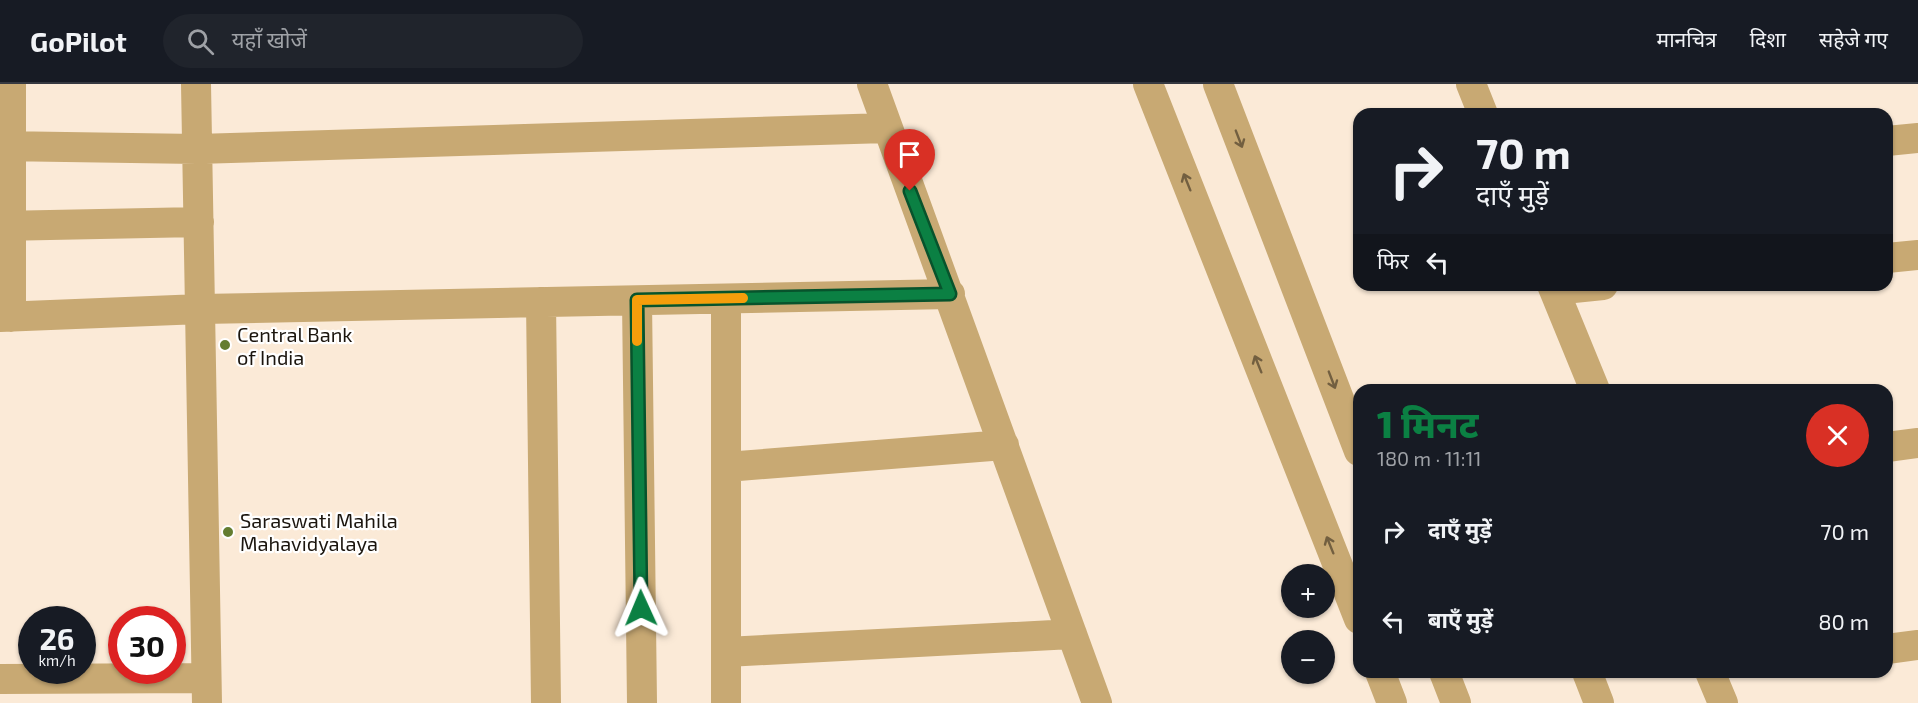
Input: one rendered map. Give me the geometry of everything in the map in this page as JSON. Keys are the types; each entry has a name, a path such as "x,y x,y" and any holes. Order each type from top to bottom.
{"street":[{"path":"11,84 6,147 6,317 201,309 950,294"},
{"path":"8,687 207,691 196,84"},
{"path":"872,84 886,128 950,294 1097,703"},
{"path":"1148,84 1353,604"},
{"path":"1218,84 1353,435"},
{"path":"1471,84 1481,108"},
{"path":"6,147 197,149 886,128"},
{"path":"1893,140 1918,138"},
{"path":"5,226 199,222"},
{"path":"1893,257 1918,255"},
{"path":"1555,291 1593,384"},
{"path":"726,299 726,703"},
{"path":"637,300 642,703"},
{"path":"541,302 546,703"},
{"path":"1893,446 1918,443"},
{"path":"726,466 1004,445"},
{"path":"726,652 1072,634"},
{"path":"1893,648 1918,645"},
{"path":"1382,678 1392,703"},
{"path":"1446,678 1456,703"},
{"path":"1589,678 1599,703"},
{"path":"1713,678 1723,703"}],"slow traffic":[{"path":"637,341 637,300 743,298"}],"place":[{"name":"Central Bank of India","path":"225,345"},
{"name":"Saraswati Mahila Mahavidyalaya","path":"228,532"}],"route":[{"path":"641,608 637,300 950,294 910,191"}]}
